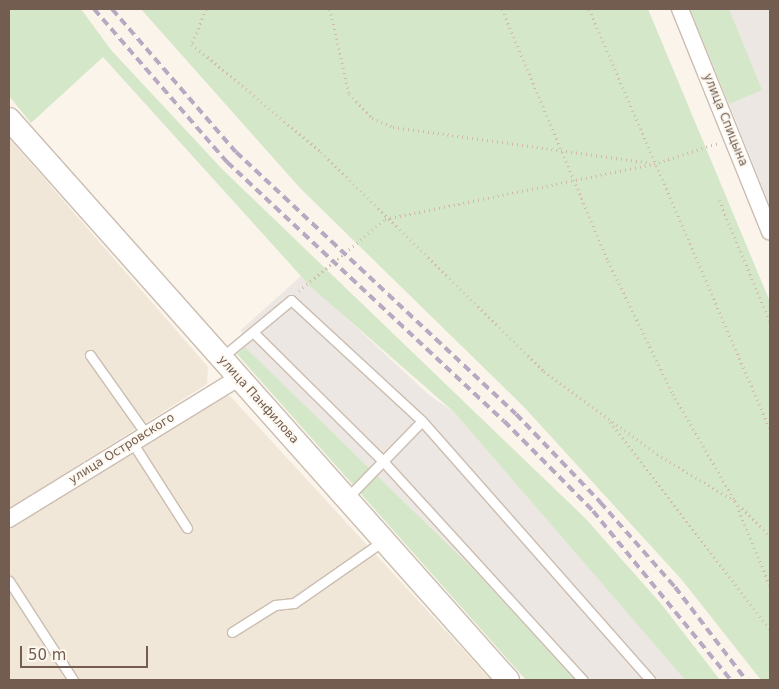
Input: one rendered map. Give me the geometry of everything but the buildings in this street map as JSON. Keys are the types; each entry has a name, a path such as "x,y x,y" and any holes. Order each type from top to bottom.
{"main road":[{"name":"улица Панфилова","path":"9,119 221,358 237,379 347,498 383,541 508,680"}],"street":[{"name":"улица Спицына","path":"680,9 770,232"},
{"name":"улица Островского","path":"9,519 237,379"}],"lane":[{"path":"221,358 255,334 290,300 422,421 650,680"},
{"path":"255,334 381,459 583,680"},
{"path":"90,355 139,438 187,528"},
{"path":"347,498 381,459 422,421"},
{"path":"232,632 275,605 294,603 383,541"},
{"path":"9,581 73,680"}],"path":[{"path":"206,9 192,44 321,152 385,219 544,371 657,454 735,501 770,536"},
{"path":"330,9 349,94 372,118 393,127 562,149 654,164"},
{"path":"502,9 575,178 608,261 673,394 735,501 770,586"},
{"path":"589,9 654,164 770,430"},
{"path":"290,300 385,219 575,178 654,164 732,138"},
{"path":"719,200 770,322"},
{"path":"607,417 770,629"}],"shaded area":[{"path":"690,9 770,9 770,206 729,104"},
{"path":"9,138 208,367 207,384 9,509"},
{"path":"301,276 429,395 454,412 685,680 575,680 475,571 245,347 241,330"},
{"path":"230,396 491,680 9,680 9,526 220,397"}],"green space":[{"path":"9,9 81,9 111,50 223,170 586,519 662,605 720,680 685,680 454,412 310,286 103,57 31,123 9,96"},
{"path":"141,9 648,9 770,302 770,680 761,680 682,580 524,407 300,188"},
{"path":"690,9 729,9 762,90 729,104"},
{"path":"245,347 475,571 575,680 526,680 237,354"}],"railway":[{"path":"94,9 227,162 504,421 593,511 731,680"},
{"path":"112,9 236,152 516,414 600,502 675,587 746,680"}]}
